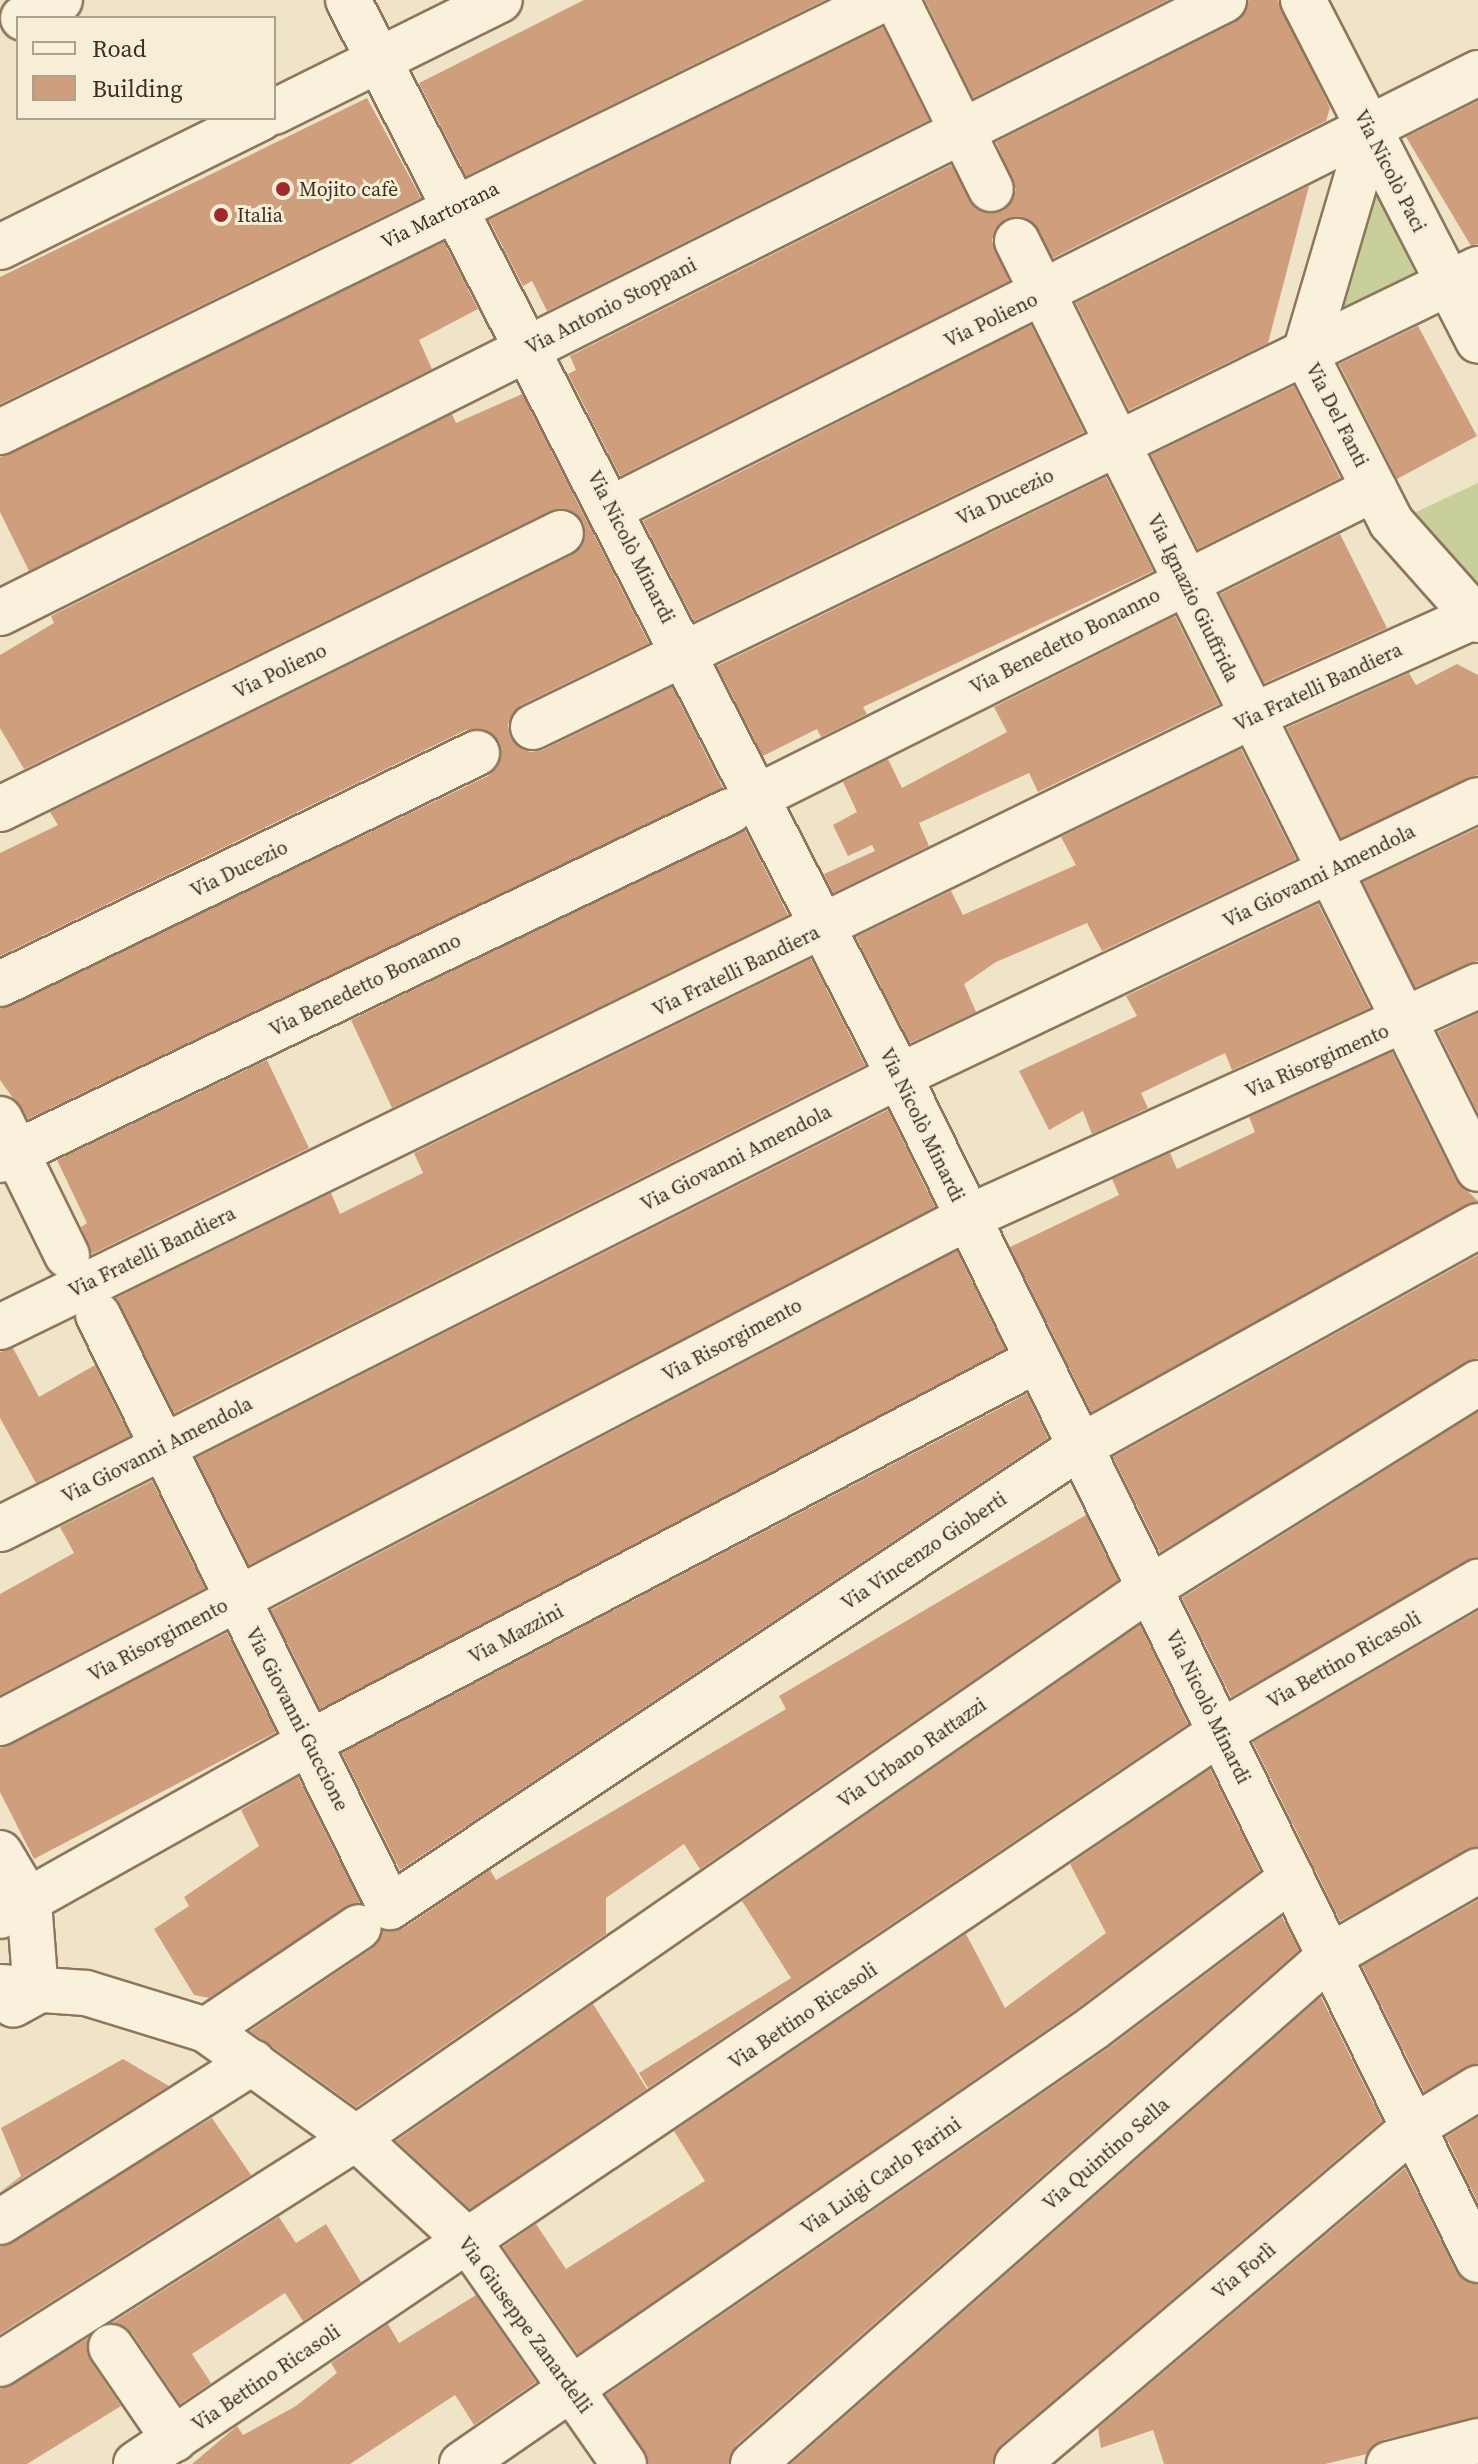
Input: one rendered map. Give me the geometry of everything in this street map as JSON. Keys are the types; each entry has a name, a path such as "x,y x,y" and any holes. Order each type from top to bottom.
{"street":[{"path":"27,16 60,0"},
{"name":"Via Nicolò Minardi","path":"348,0 377,60 459,206 685,652 744,804 824,929 899,1076 1477,2253"},
{"path":"276,111 500,0"},
{"name":"Via Martorana","path":"0,432 882,0"},
{"path":"897,0 991,189"},
{"name":"Via Antonio Stoppani","path":"0,613 1224,0"},
{"name":"Via Nicolò Paci","path":"1303,0 1370,132 1463,276 1478,341"},
{"name":"Via Polieno","path":"612,508 1370,132 1478,73"},
{"path":"0,247 257,120"},
{"name":"Via Del Fanti","path":"1370,132 1305,353 1391,522 1475,618"},
{"name":"Via Ignazio Giuffrida","path":"1017,241 1478,1169"},
{"name":"Via Ducezio","path":"533,727 1463,276"},
{"name":"Via Benedetto Bonanno","path":"5,1144 744,804 1185,580 1374,489"},
{"name":"Via Polieno","path":"0,809 561,533"},
{"name":"Via Fratelli Bandiera","path":"0,1327 824,929 1252,716 1475,618"},
{"name":"Via Ducezio","path":"0,984 477,753"},
{"name":"Via Giovanni Amendola","path":"0,1529 899,1076 1478,800"},
{"name":"Via Risorgimento","path":"0,1723 967,1218 1407,1021 1478,986"},
{"path":"5,1144 67,1255"},
{"name":"Via Vincenzo Gioberti","path":"206,2030 1081,1446 1478,1226"},
{"name":"Via Giovanni Guccione","path":"98,1315 235,1600 312,1741 374,1917"},
{"name":"Via Mazzini","path":"14,1909 312,1741 1037,1360"},
{"name":"Via Urbano Rattazzi","path":"0,2364 356,2138 1150,1588 1478,1383"},
{"name":"Via Bettino Ricasoli","path":"136,2464 1221,1732 1478,1582"},
{"path":"0,1853 14,1909 12,1997"},
{"name":"Via Quintino Sella","path":"753,2464 1330,1956 1478,1871"},
{"name":"Via Luigi Carlo Farini","path":"462,2464 1093,2028 1292,1878"},
{"name":"Via Giuseppe Zanardelli","path":"12,1997 86,1993 206,2030 356,2138 469,2242 624,2464"},
{"path":"0,2222 253,2062"},
{"name":"Via Forlì","path":"1017,2464 1414,2127 1478,2088"},
{"path":"111,2347 174,2439"},
{"path":"1389,2464 1478,2441"}],"green space":[{"path":"1377,194 1417,277 1334,318"},
{"path":"1478,483 1478,587 1414,513"}],"building":[{"path":"584,0 825,0 466,176 419,83"},
{"path":"925,0 1168,0 973,98"},
{"path":"1249,0 1278,0 1330,108 1326,121 1053,258 1031,221 1005,219 992,240 1009,281 620,476 568,374 576,370 570,356 951,165 977,209 1003,211 1016,190 996,142 1235,22"},
{"path":"883,27 929,120 547,311 532,281 523,286 489,220"},
{"path":"367,98 421,198 0,404 0,277"},
{"path":"1478,101 1478,244 1471,246 1406,137"},
{"path":"1309,186 1268,343 1129,410 1076,303"},
{"path":"444,242 478,309 419,340 432,369 29,571 0,512 0,457"},
{"path":"1031,325 1084,432 694,621 643,521"},
{"path":"1418,326 1477,436 1397,479 1339,364"},
{"path":"1294,386 1340,478 1198,549 1151,455"},
{"path":"522,394 649,643 521,705 508,724 511,739 530,752 543,750 672,687 723,788 28,1119 0,1080 0,1009 488,776 498,766 500,743 490,732 466,730 0,956 0,853 58,825 50,812 572,555 582,546 584,523 574,512 550,511 24,769 0,728 0,655 54,623 51,616 452,414 456,423"},
{"path":"1106,477 1153,571 863,707 867,714 821,737 817,729 763,756 717,666"},
{"path":"1340,534 1387,628 1264,683 1220,594"},
{"path":"1175,616 1219,704 1038,792 1029,773 919,823 929,846 833,893 824,874 875,851 872,845 848,856 833,825 857,812 843,782 888,759 902,788 1007,732 994,707"},
{"path":"1457,664 1478,675 1478,775 1341,838 1287,728 1409,673 1416,685"},
{"path":"1241,749 1296,859 1102,951 1087,923 996,962 964,984 976,1012 910,1043 856,937 951,891 963,915 1076,865 1061,837"},
{"path":"1478,828 1478,961 1415,987 1363,882"},
{"path":"745,830 788,915 392,1108 351,1020"},
{"path":"1318,904 1370,1008 1232,1070 1225,1053 1141,1093 1148,1108 1092,1134 1083,1111 1049,1130 1019,1071 1137,1016 1126,996"},
{"path":"811,959 865,1065 174,1413 116,1298 331,1193 340,1214 423,1173 414,1153"},
{"path":"1478,1013 1478,1113 1438,1032"},
{"path":"1392,1052 1456,1180 1478,1201 1091,1412 1010,1247 1119,1195 1112,1179 1170,1153 1177,1169 1255,1132 1249,1117"},
{"path":"267,1060 309,1148 92,1254 81,1227 87,1223 57,1160"},
{"path":"888,1110 935,1207 249,1565 196,1458"},
{"path":"957,1251 1005,1349 320,1709 271,1610"},
{"path":"1478,1255 1478,1358 1160,1552 1113,1457"},
{"path":"13,1348 39,1397 95,1365 130,1436 36,1483 0,1418 0,1352"},
{"path":"1027,1394 1048,1438 400,1870 342,1753"},
{"path":"1478,1412 1478,1557 1231,1697 1182,1598"},
{"path":"152,1481 205,1588 0,1695 0,1594 74,1553 60,1527"},
{"path":"1086,1515 1118,1580 700,1869 684,1844 606,1898 606,1934 356,2107 250,2031 373,1948 383,1930 404,1928 490,1870 496,1880 786,1709 779,1696"},
{"path":"1478,1611 1478,1846 1340,1921 1253,1742"},
{"path":"1140,1625 1188,1724 648,2088 639,2073 791,1978 742,1901"},
{"path":"227,1633 276,1732 34,1859 0,1792 0,1748"},
{"path":"1210,1769 1260,1871 1078,2008 578,2354 503,2247 536,2224 566,2269 705,2181 674,2131 966,1934 1005,2008 1106,1933 1070,1864"},
{"path":"298,1777 360,1902 209,1998 194,1995 154,1929 189,1906 184,1897 259,1846 241,1810"},
{"path":"1478,1900 1478,2063 1424,2092 1362,1966"},
{"path":"1282,1917 1299,1950 736,2445 729,2464 649,2464 606,2395 1107,2049"},
{"path":"1321,1997 1382,2121 1001,2445 993,2464 791,2464"},
{"path":"593,2004 647,2089 470,2209 396,2141"},
{"path":"123,2059 169,2086 0,2192 21,2176 1,2128"},
{"path":"1478,2117 1478,2203 1446,2137"},
{"path":"212,2118 251,2175 0,2334 0,2247"},
{"path":"1405,2168 1456,2271 1478,2285 1478,2417 1383,2440 1367,2454 1325,2464 1164,2464 1153,2430 1101,2448 1098,2428"},
{"path":"279,2217 296,2243 326,2224 361,2282 303,2321 285,2293 192,2354 211,2383 180,2404 132,2333 112,2323"},
{"path":"476,2295 536,2382 474,2425 455,2395 350,2464 192,2464 237,2426 243,2435 296,2406 337,2373 331,2363 388,2324 399,2343"},
{"path":"88,2338 90,2360 121,2406 27,2464 0,2464 0,2389"}],"place":[{"name":"Mojito cafè","path":"283,189"},
{"name":"Italia","path":"221,215"}]}
